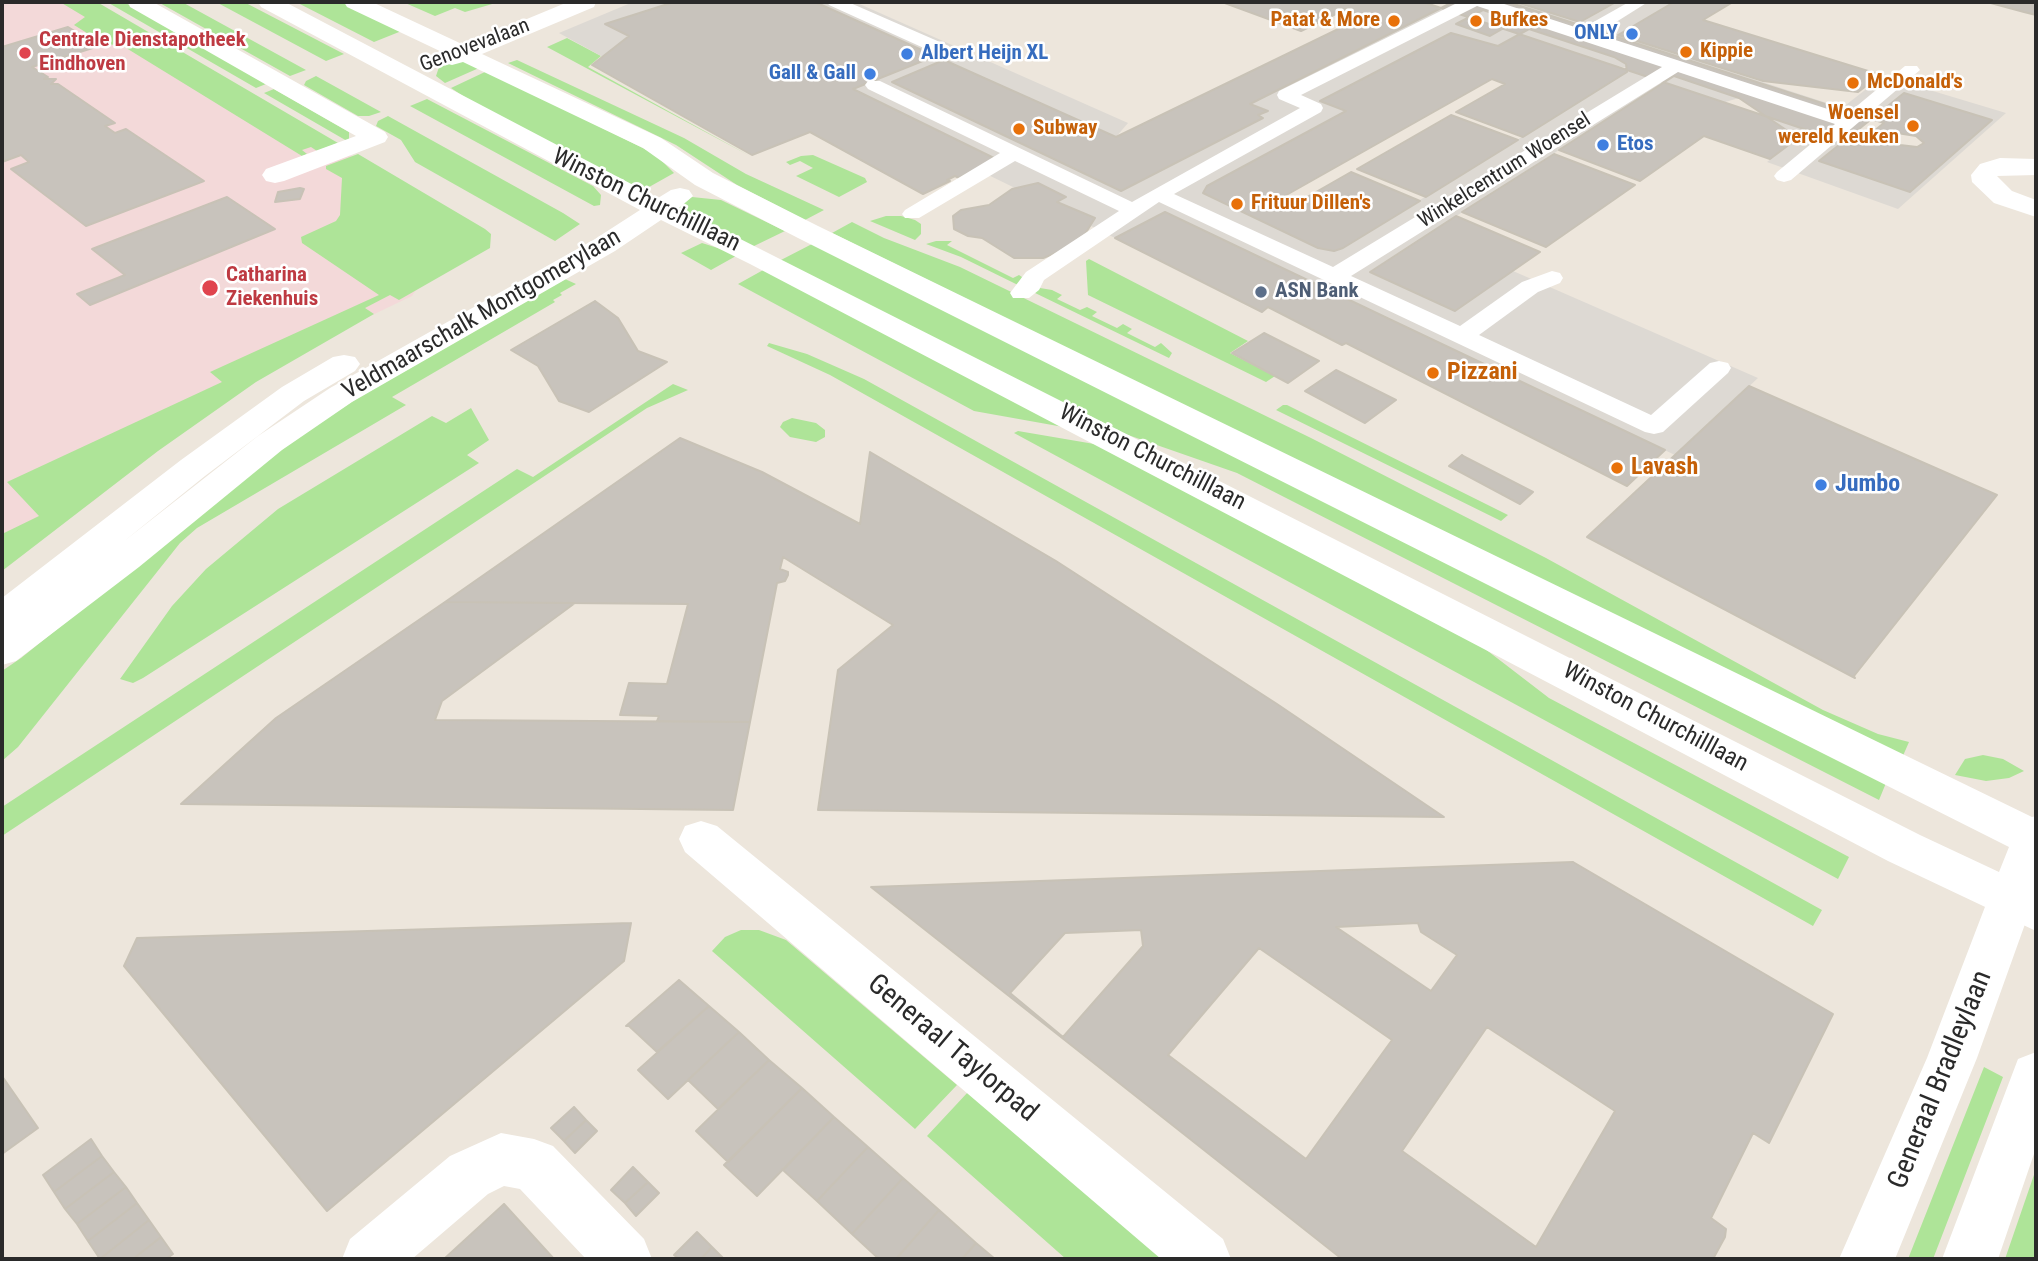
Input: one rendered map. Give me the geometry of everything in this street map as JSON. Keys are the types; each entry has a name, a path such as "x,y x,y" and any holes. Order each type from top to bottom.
{"main road":[{"path":"138,2 376,137 275,175"},
{"name":"Winston Churchilllaan","path":"268,2 655,206 1262,514 1905,848 2024,905"},
{"name":"Winston Churchilllaan","path":"355,2 652,143 704,179 2035,838"},
{"name":"Genovevalaan","path":"401,74 456,50 551,2"},
{"name":"Genovevalaan","path":"456,50 586,2"},
{"path":"2036,167 2000,166 1989,169 1984,175 1985,182 1997,194 2036,209"},
{"name":"Veldmaarschalk Montgomerylaan","path":"2,618 192,468 293,394 367,350 704,179"},
{"name":"Veldmaarschalk Montgomerylaan","path":"2,651 126,558 271,443 341,395 606,245 655,206"},
{"name":"Generaal Bradleylaan","path":"1867,1259 1952,1058 2024,905 2035,838"},
{"name":"Generaal Taylorpad","path":"701,839 1203,1259"},
{"path":"1970,1259 2036,1076"},
{"path":"370,1259 468,1175 501,1159 534,1166 624,1259"}],"street":[{"path":"835,2 943,50"},
{"path":"1021,293 1031,285 1034,276 1158,194 1314,108 1286,95 1471,2"},
{"path":"1482,2 1848,122"},
{"path":"1583,35 1640,2"},
{"name":"Winkelcentrum Woensel","path":"1333,277 1677,65"},
{"path":"1784,176 1911,71"},
{"path":"874,85 1135,211"},
{"path":"912,214 1013,154"},
{"path":"1158,194 1654,426 1718,368"},
{"path":"1462,336 1530,287 1552,278"}],"shaded area":[{"name":"Catharina Ziekenhuis","path":"2,2 90,2 409,190 422,281 412,296 214,391 95,500 2,565"},
{"path":"633,2 674,2 607,24 629,36 603,57 559,33"},
{"path":"815,2 855,2 1128,123 1116,137 945,60 893,82 1121,191 1263,118 1258,115 1267,110 1250,104 1450,3 1447,2 1516,2 1580,22 1616,2 1675,2 1619,35 1842,108 1883,76 2006,113 1898,209 1767,162 1797,138 1739,98 1559,150 1371,271 1455,310 1513,271 1758,378 1675,455 1165,212 1115,238 1091,226 1094,217 1057,202 1065,196 1038,183 1015,188 976,169 995,159 853,89 934,55","holes":["1451,33 1498,46 1628,68 1627,72 1339,250 1318,248 1203,193 1207,186 1346,111 1321,101","1904,93 1991,121 1910,192 1820,161"]}],"green space":[{"path":"60,2 97,2 338,143 317,151 311,147 302,150 307,154 302,156 118,43 108,46 74,25 85,17"},
{"path":"107,2 124,2 266,84 256,88"},
{"path":"158,2 182,2 306,70 290,76"},
{"path":"216,2 244,2 344,54 326,61"},
{"path":"296,2 346,2 404,30 374,42"},
{"path":"403,2 499,2 465,12 455,8 435,16"},
{"path":"567,38 601,56 588,67 750,156 547,47"},
{"path":"463,60 479,68 445,83 436,76 439,67"},
{"path":"517,60 684,138 746,174 824,210 805,220 737,185 676,145 508,63"},
{"path":"487,71 655,154 674,173 642,191 472,102 451,88"},
{"path":"316,76 381,112 358,116 304,85"},
{"path":"274,89 349,132 349,139 347,141 264,93"},
{"path":"427,99 593,186 601,195 600,205 594,206 410,106"},
{"path":"388,116 580,224 555,241 415,162 401,140 376,126 378,121"},
{"path":"358,154 485,229 491,234 490,248 399,300 390,295 365,308 374,314 256,382 158,451 2,571 2,534 39,516 7,482 222,382 210,372 379,295 302,243 301,237 336,221 340,215 342,178 326,169 326,166"},
{"path":"813,155 865,178 867,182 839,197 796,176 813,168 800,161 790,165 786,162"},
{"path":"692,197 721,200 785,231 752,247 677,208"},
{"path":"886,216 915,220 921,224 921,234 915,240 870,221"},
{"path":"852,222 884,238 960,267 1311,438 1546,558 1823,710 1878,734 1909,742 1902,758 832,233"},
{"path":"952,241 947,245 1013,278 1019,275 1022,277 1020,286 961,257 926,244"},
{"path":"702,243 736,256 711,270 681,253"},
{"path":"812,244 1886,783 1879,800 1237,473 1108,428 779,261"},
{"path":"1089,259 1248,341 1230,353 1275,376 1266,382 1088,295 1086,261"},
{"path":"765,269 1069,428 974,411 738,284"},
{"path":"565,279 576,284 560,293 562,295 553,300 555,302 392,397 406,405 197,528 180,543 18,747 2,761 2,671 295,438 356,399"},
{"path":"1040,288 1062,295 1057,299 1080,310 1087,307 1097,312 1092,316 1117,328 1123,324 1132,329 1127,333 1155,347 1161,343 1172,353 1169,358 1031,291"},
{"path":"769,343 807,354 864,379 1822,910 1813,926 830,375 767,346"},
{"path":"673,384 688,390 647,408 2,836 2,807 517,469 533,477"},
{"path":"1283,405 1508,515 1501,521 1276,410"},
{"path":"471,408 489,440 467,455 479,463 143,678 133,683 120,679 172,606 206,569 278,509 432,416 446,423"},
{"path":"792,418 816,423 825,430 825,437 816,442 790,437 780,427 783,422"},
{"path":"1018,431 1106,446 1480,645 1549,698 1849,857 1838,879 1014,433"},
{"path":"1983,755 2003,759 2024,771 2009,778 1986,781 1955,775 1965,759"},
{"path":"741,930 759,930 786,940 957,1085 915,1129 712,951 725,937"},
{"path":"1984,1067 2003,1077 1933,1259 1908,1259"},
{"path":"968,1092 1165,1259 1066,1259 927,1136"},
{"path":"2036,1169 2035,1259 2005,1259"}],"building":[{"path":"674,2 815,2 935,56 853,89 996,159 959,178 955,176 923,194 810,132 752,155 592,65 629,36 605,24"},
{"path":"1222,2 1451,3 1250,104 1268,111 1258,115 1263,118 1121,191 892,82 944,60 1116,137 1363,17 1346,9 1301,31"},
{"path":"1423,2 1508,2 1884,123 1855,146"},
{"path":"1516,2 1616,2 1580,22"},
{"path":"1674,2 1733,2 1703,20 1881,75 1858,92 1763,81 1618,35"},
{"path":"1987,2 2036,2 2036,15 2024,12"},
{"path":"1483,10 1516,21 1490,36 1456,24"},
{"path":"68,27 99,46 32,67 48,77 44,79 56,79 51,84 58,84 115,123 105,126 115,133 126,129 204,181 86,226 11,169 29,162 21,155 2,162 2,47"},
{"path":"1529,29 1614,57 1626,64 1627,72 1523,137 1456,112 1505,84 1492,79 1281,198 1295,204 1351,172 1420,201 1343,248 1334,251 1318,248 1203,193 1207,186 1346,111 1320,101 1451,33 1498,46"},
{"path":"1674,76 1739,98 1798,138 1770,159 1704,136 1640,181 1559,150"},
{"path":"1904,93 1992,120 1910,192 1819,161","holes":["1897,133 1916,136 1924,143 1917,147 1900,145 1891,138"]},
{"path":"1451,115 1518,140 1426,197 1357,169"},
{"path":"1554,154 1635,185 1546,247 1462,212"},
{"path":"1038,183 1066,197 1057,202 1095,218 1085,234 1061,251 1043,258 1014,258 982,238 968,236 954,229 953,216 961,210 989,205 1012,189"},
{"path":"304,189 300,199 275,202 278,192"},
{"path":"227,197 275,229 90,305 77,294 125,275 92,249"},
{"path":"1165,212 1665,450 1627,486 1346,343 1342,345 1268,307 1262,312 1115,238"},
{"path":"1456,216 1540,252 1455,311 1370,272"},
{"path":"595,301 618,318 638,351 667,362 589,412 559,401 538,366 511,350"},
{"path":"1264,333 1319,361 1288,383 1232,353"},
{"path":"1336,370 1396,400 1365,423 1305,391"},
{"path":"1749,386 1997,495 1855,678 1587,537"},
{"path":"680,438 762,472 860,524 870,452 1056,561 1277,704 1444,817 818,810 838,670 893,625 783,557 780,569 788,572 788,575 785,581 777,583 750,722 657,721 659,716 620,715 629,683 667,684 688,604 445,602"},
{"path":"1462,455 1533,492 1520,504 1449,466"},
{"path":"445,602 575,603 442,701 435,720 750,722 733,810 181,804 276,718"},
{"path":"1573,862 1833,1014 1769,1143 1753,1133 1711,1218 1726,1229 1725,1237 1713,1259 1342,1259 871,887","holes":["1418,923 1421,932 1457,955 1431,991 1336,927","1141,930 1143,946 1063,1037 1010,993 1065,933","1259,948 1392,1040 1306,1159 1168,1055","1487,1027 1615,1111 1536,1247 1402,1151"]},
{"path":"631,923 624,961 327,1211 124,966 137,938"},
{"path":"679,980 709,1006 657,1052 626,1026"},
{"path":"709,1006 739,1032 668,1099 638,1070"},
{"path":"739,1032 769,1060 718,1109 688,1080"},
{"path":"769,1060 802,1088 728,1162 696,1131"},
{"path":"2,1076 38,1128 2,1154"},
{"path":"802,1088 834,1117 757,1196 724,1165"},
{"path":"574,1107 586,1120 564,1141 551,1128"},
{"path":"834,1117 868,1147 817,1201 783,1170"},
{"path":"586,1120 597,1131 575,1153 564,1141"},
{"path":"91,1139 102,1156 54,1192 43,1175"},
{"path":"868,1147 903,1178 852,1234 817,1201"},
{"path":"102,1156 114,1172 65,1209 54,1192"},
{"path":"633,1167 648,1182 625,1203 611,1190"},
{"path":"114,1172 126,1187 77,1224 65,1209"},
{"path":"903,1178 939,1210 896,1259 879,1259 852,1234"},
{"path":"648,1182 659,1193 636,1216 625,1203"},
{"path":"126,1187 137,1203 88,1241 77,1224"},
{"path":"137,1203 149,1220 100,1259 88,1241"},
{"path":"504,1204 554,1259 444,1259"},
{"path":"939,1210 976,1243 962,1259 896,1259"},
{"path":"149,1220 161,1237 133,1259 100,1259"},
{"path":"697,1232 712,1247 701,1259 679,1259 674,1255"},
{"path":"161,1237 173,1254 166,1259 133,1259"},
{"path":"976,1243 995,1259 962,1259"},
{"path":"712,1247 724,1259 701,1259"}],"place":[{"name":"Patat & More","path":"1394,21"},
{"name":"Bufkes","path":"1476,21"},
{"name":"ONLY","path":"1632,34"},
{"name":"Kippie","path":"1686,52"},
{"name":"Centrale Dienstapotheek Eindhoven","path":"25,53"},
{"name":"Albert Heijn XL","path":"907,54"},
{"name":"Gall & Gall","path":"870,74"},
{"name":"McDonald's","path":"1853,83"},
{"name":"Woensel wereld keuken","path":"1913,126"},
{"name":"Subway","path":"1019,129"},
{"name":"Etos","path":"1603,145"},
{"name":"Frituur Dillen's","path":"1237,204"},
{"name":"Catharina Ziekenhuis","path":"210,288"},
{"name":"ASN Bank","path":"1261,292"},
{"name":"Pizzani","path":"1433,373"},
{"name":"Lavash","path":"1617,468"},
{"name":"Jumbo","path":"1821,485"}]}
